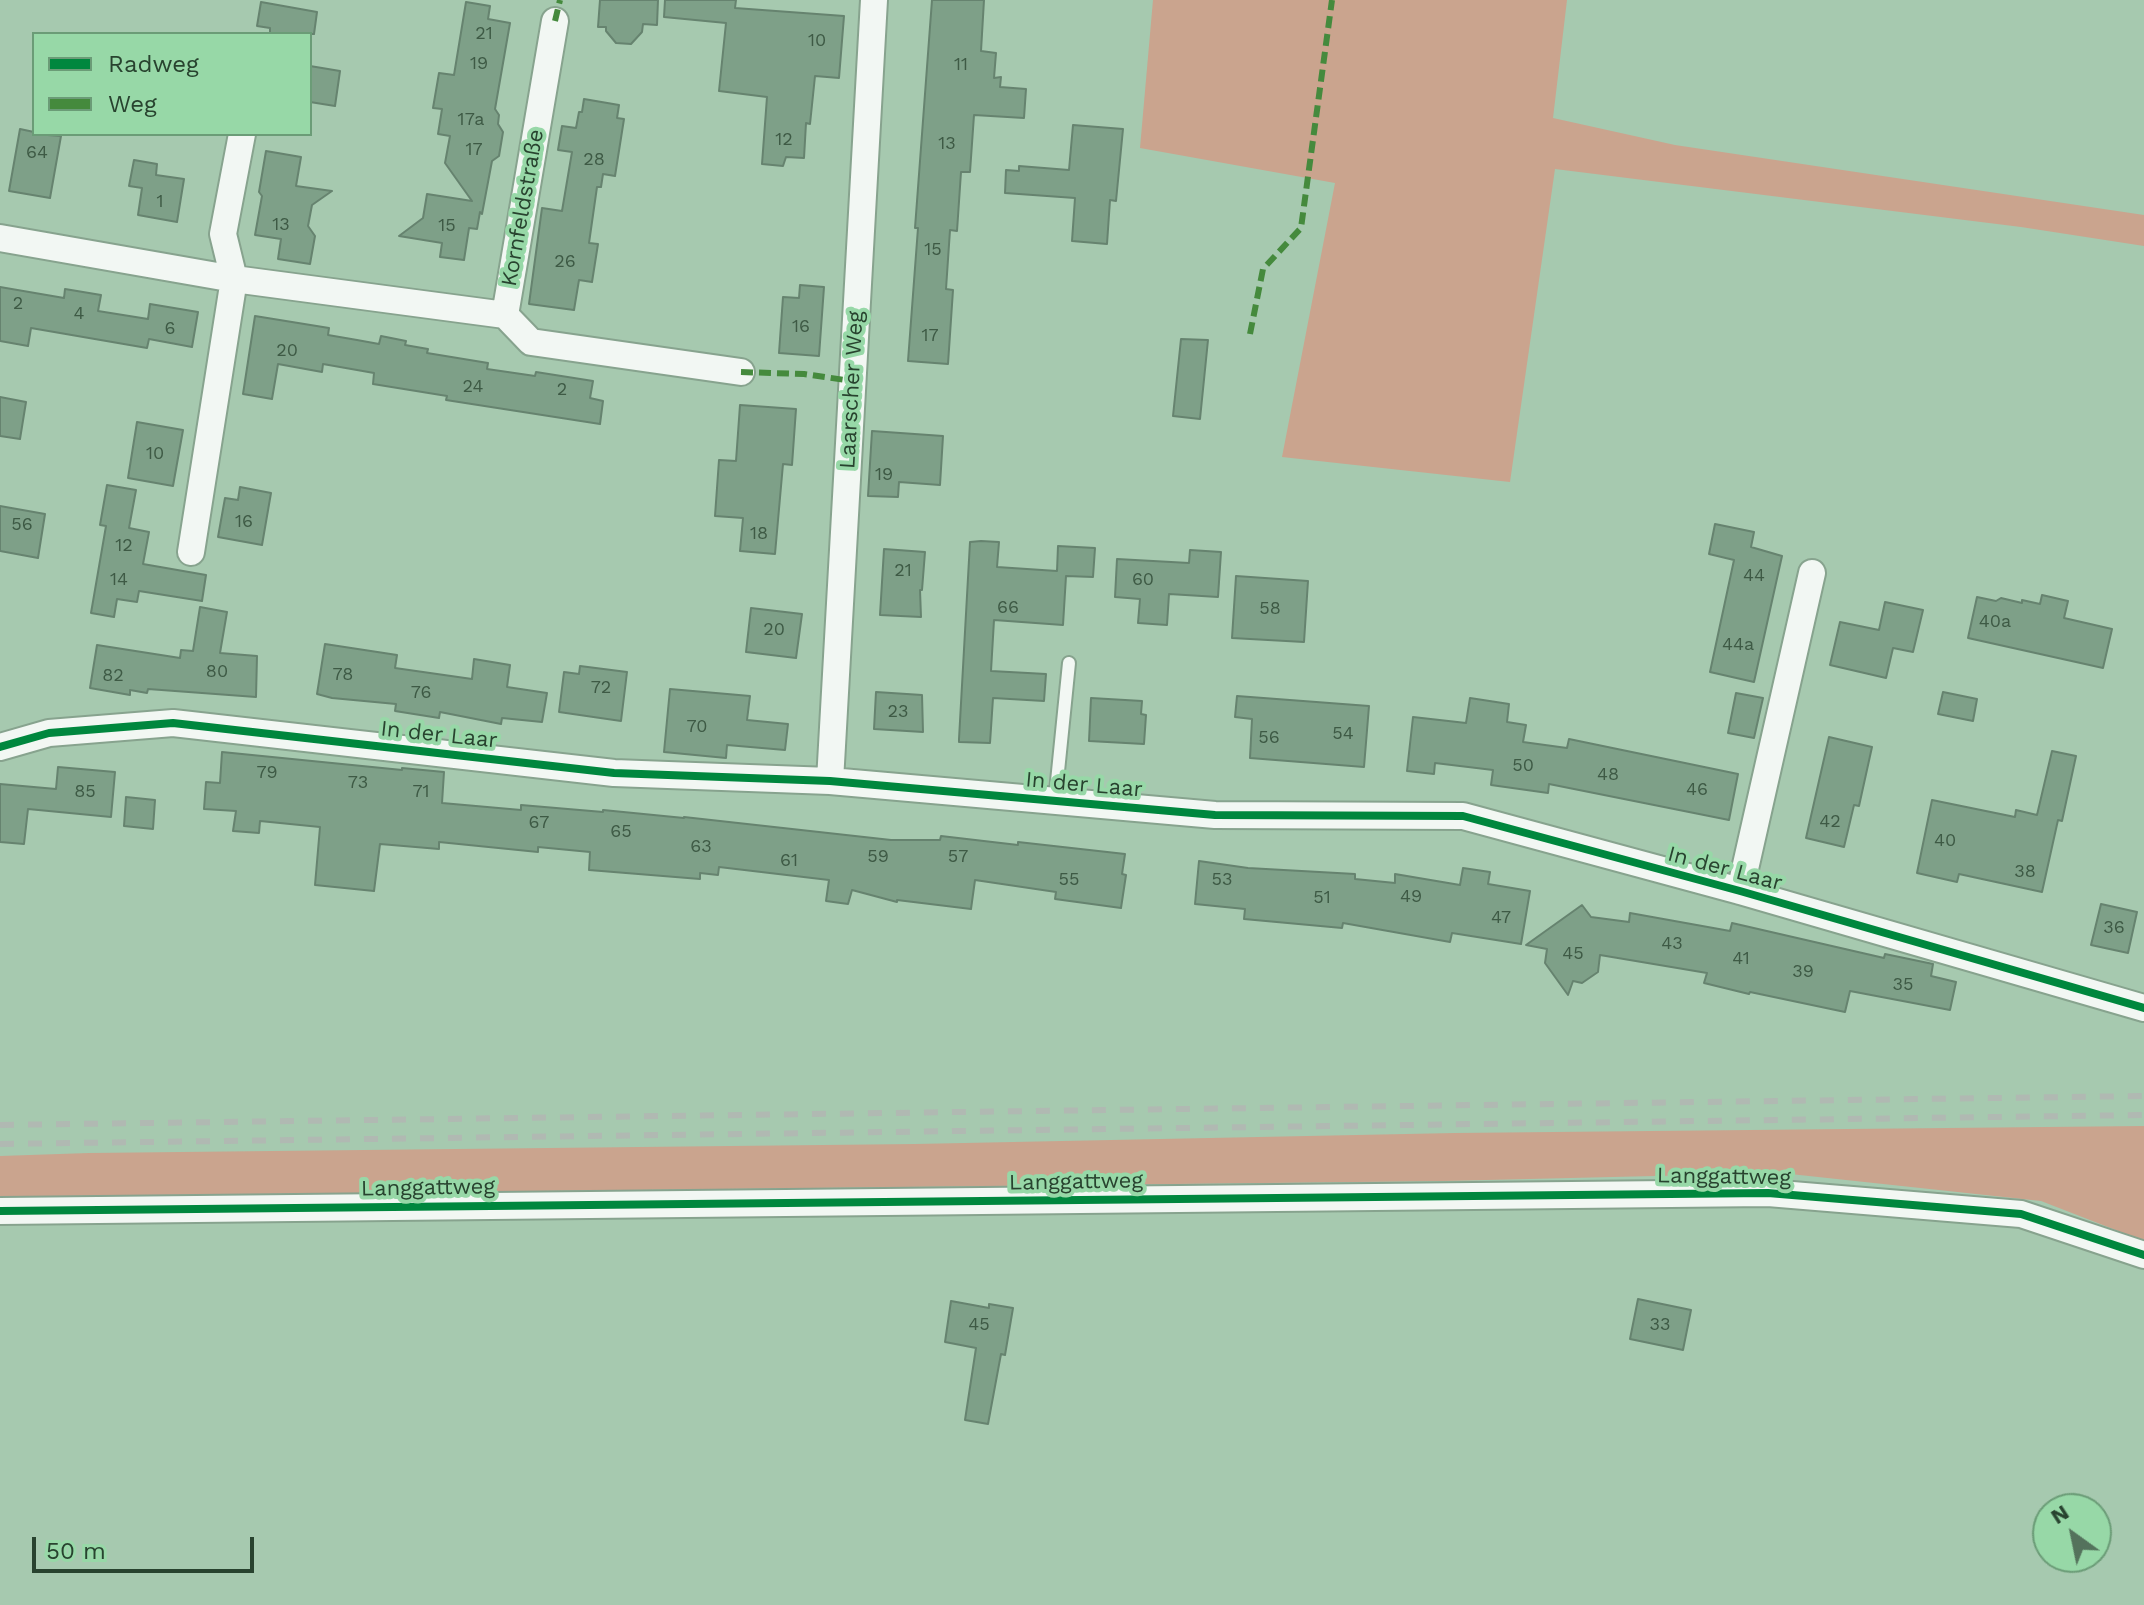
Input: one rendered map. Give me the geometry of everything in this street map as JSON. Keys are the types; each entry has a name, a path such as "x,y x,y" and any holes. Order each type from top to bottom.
{"street":[{"name":"Laarscher Weg","path":"830,781 874,0"},
{"name":"Kornfeldstraße","path":"0,238 234,279 505,315 555,21"},
{"path":"191,552 234,279 223,234 242,136"},
{"path":"505,315 531,342 741,372"},
{"name":"In der Laar","path":"1740,891 1812,573"},
{"name":"In der Laar","path":"0,747 49,733 173,723 614,773 830,781 1215,815 1463,816 1740,891 2144,1008"},
{"name":"Langgattweg","path":"0,1211 1768,1193 2021,1214 2144,1255"}],"lane":[{"path":"1055,801 1069,663"}],"shaded area":[{"path":"1153,0 1567,0 1553,118 1675,145 2144,215 2144,246 2021,227 1555,169 1510,482 1282,457 1335,183 1140,148"},
{"path":"2144,1126 2144,1241 2041,1201 1781,1173 1444,1181 0,1197 0,1156 89,1153"}],"building":[{"path":"600,0 658,0 657,25 643,24 642,32 631,44 616,43 606,27 598,27"},
{"path":"665,0 736,0 735,8 844,16 839,78 815,76 810,124 806,123 804,158 786,157 783,166 762,164 767,97 719,91 726,23 664,17"},
{"path":"932,0 984,0 981,51 996,53 994,78 1001,77 1000,87 1026,89 1024,118 974,115 970,172 961,172 957,231 950,230 946,289 953,290 948,364 908,361"},
{"path":"261,2 317,12 314,34 270,32 270,28 257,26"},
{"path":"466,2 490,6 488,19 510,23 495,109 503,132 499,156 492,161 477,229 469,228 464,260 440,257 442,243 399,236 423,218 427,194 472,201 445,163 450,136 438,134 442,109 433,108 439,73 454,75"},
{"path":"312,66 340,71 335,106 312,102"},
{"path":"584,99 619,105 617,118 624,119 615,176 603,174 601,187 597,187 589,243 598,244 592,282 579,280 574,310 529,304 542,208 562,211 572,152 558,150 562,126 576,128"},
{"path":"1073,125 1123,129 1116,201 1110,200 1107,244 1072,241 1075,198 1005,193 1006,170 1019,171 1019,166 1069,170"},
{"path":"20,129 32,132 32,136 61,136 50,198 9,191"},
{"path":"266,151 301,157 296,186 332,191 312,205 308,226 315,236 310,264 278,259 281,239 255,235"},
{"path":"134,160 157,164 156,175 184,179 177,222 138,215 142,188 129,186"},
{"path":"800,285 824,287 819,356 779,353 783,297 799,298"},
{"path":"0,287 64,298 65,289 101,295 98,311 148,319 150,304 198,312 192,347 149,339 147,348 31,328 28,346 0,341"},
{"path":"255,316 329,328 328,335 379,344 381,336 406,341 405,345 428,349 427,353 488,363 487,369 535,376 536,372 593,381 590,398 603,401 600,424 446,400 447,396 373,384 374,373 323,364 322,372 278,364 272,399 243,394"},
{"path":"1181,339 1208,340 1200,419 1173,416"},
{"path":"0,397 26,402 20,439 0,436"},
{"path":"740,405 796,409 792,465 783,464 775,554 740,551 743,518 715,516 719,460 736,461"},
{"path":"137,422 183,430 173,486 128,478"},
{"path":"872,431 943,436 940,485 899,482 898,497 868,496"},
{"path":"107,485 136,490 129,528 149,532 143,564 206,575 202,601 139,591 137,602 117,599 114,617 91,613 106,526 100,525"},
{"path":"240,487 271,493 262,545 218,537 225,498 238,500"},
{"path":"0,506 45,514 38,558 0,551"},
{"path":"1715,524 1754,532 1751,547 1782,556 1754,682 1710,672 1734,560 1709,554"},
{"path":"970,542 999,542 997,567 1057,571 1058,546 1095,548 1093,577 1066,576 1063,625 994,620 991,671 1046,674 1044,701 993,698 990,743 959,742"},
{"path":"884,549 925,552 920,590 921,617 880,615"},
{"path":"1190,550 1221,552 1218,597 1169,594 1167,625 1138,623 1140,599 1115,597 1117,559 1189,563"},
{"path":"1236,576 1308,581 1304,642 1232,638"},
{"path":"2042,595 2068,601 2064,618 2112,629 2103,668 1968,638 1977,597 2040,604"},
{"path":"1885,602 1923,610 1913,652 1893,648 1886,678 1830,665 1840,622 1879,630"},
{"path":"200,607 227,612 220,653 257,656 256,697 148,689 147,693 130,690 130,695 90,688 97,645 180,658 181,650 193,651"},
{"path":"751,608 802,614 796,658 746,652"},
{"path":"325,644 397,655 395,668 472,679 474,659 510,665 507,687 547,693 542,722 502,718 501,724 440,712 439,718 395,711 396,704 317,694"},
{"path":"580,666 627,672 621,721 559,712 564,672 579,674"},
{"path":"670,689 750,696 747,720 788,724 785,750 727,745 726,758 664,752"},
{"path":"876,692 922,695 923,732 874,729"},
{"path":"1943,692 1977,699 1973,721 1938,714"},
{"path":"1736,693 1763,698 1754,738 1728,733"},
{"path":"1237,696 1369,706 1364,767 1250,758 1252,719 1235,717"},
{"path":"1091,698 1142,701 1141,714 1146,715 1144,744 1089,741"},
{"path":"1470,698 1509,704 1507,722 1526,725 1523,742 1567,748 1569,739 1738,774 1729,820 1549,784 1548,793 1491,785 1493,770 1435,763 1434,774 1407,771 1413,717 1466,723"},
{"path":"1829,737 1872,747 1859,806 1854,805 1844,847 1806,838"},
{"path":"2052,751 2076,756 2042,892 1959,874 1957,882 1917,873 1932,800 2015,817 2016,810 2037,815"},
{"path":"222,752 444,772 442,803 521,810 521,805 603,810 891,840 940,840 941,836 1125,854 1122,874 1126,875 1121,908 1055,899 1056,892 975,880 971,909 897,902 852,890 848,904 826,901 829,880 719,867 718,875 700,873 700,879 589,870 590,852 538,847 538,852 439,842 439,849 380,844 374,891 315,885 320,827 260,821 259,833 233,831 236,811 204,809 206,782 220,783"},
{"path":"58,767 115,772 111,817 28,809 24,844 0,842 0,784 56,789"},
{"path":"126,797 155,800 153,829 124,826"},
{"path":"1199,861 1248,868 1355,874 1355,879 1395,883 1395,874 1460,885 1463,868 1490,872 1488,884 1530,891 1521,944 1452,933 1450,942 1343,923 1342,928 1244,919 1245,909 1195,904"},
{"path":"2101,904 2137,912 2128,953 2091,945"},
{"path":"1582,905 1591,917 1629,922 1630,913 1730,931 1732,923 1884,958 1885,954 1933,964 1931,976 1956,982 1950,1010 1850,991 1845,1012 1704,983 1707,973 1600,955 1598,972 1582,983 1573,981 1568,995 1545,963 1547,949 1526,945"},
{"path":"1638,1299 1691,1310 1683,1350 1630,1339"},
{"path":"951,1301 989,1308 989,1304 1013,1308 988,1424 965,1420 976,1348 945,1342"}],"railway":[{"path":"0,1125 2144,1096"},
{"path":"0,1144 2144,1115"}],"marked path":[{"path":"555,21 560,0"},
{"path":"1250,334 1263,269 1301,228 1332,0"},
{"path":"741,372 804,374 852,381"}],"cycle path":[{"path":"0,747 49,733 173,723 614,773 830,781 1215,815 1463,816 1740,891 2144,1008"},
{"path":"0,1211 1768,1193 2021,1214 2144,1255"}]}
